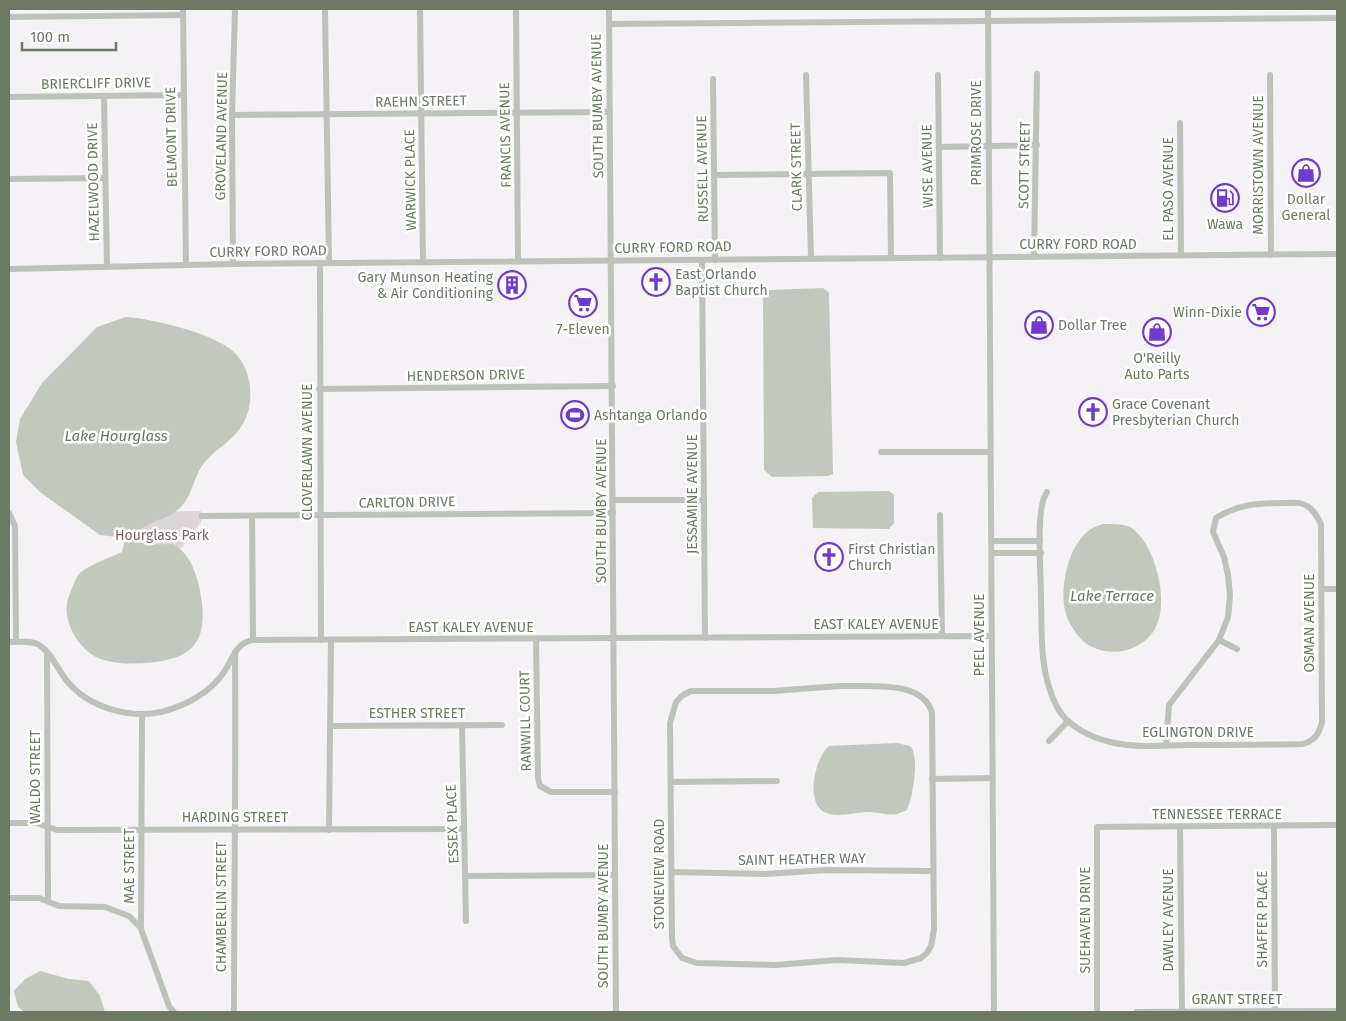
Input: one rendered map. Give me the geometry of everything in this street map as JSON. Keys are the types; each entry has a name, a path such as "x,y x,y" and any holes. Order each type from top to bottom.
{"street":[{"name":"GROVELAND AVENUE","path":"233,264 232,115 235,9"},
{"path":"325,9 329,263"},
{"name":"WARWICK PLACE","path":"420,9 423,262"},
{"name":"FRANCIS AVENUE","path":"516,9 518,261"},
{"name":"SOUTH BUMBY AVENUE","path":"609,9 616,1012"},
{"name":"PRIMROSE DRIVE","path":"988,9 989,257"},
{"path":"9,17 183,12"},
{"name":"BELMONT DRIVE","path":"183,12 186,265"},
{"path":"609,24 1337,18"},
{"name":"SCOTT STREET","path":"1034,257 1037,74"},
{"name":"CLARK STREET","path":"806,75 810,258"},
{"name":"WISE AVENUE","path":"938,75 940,258"},
{"name":"MORRISTOWN AVENUE","path":"1270,75 1271,255"},
{"name":"RUSSELL AVENUE","path":"713,79 715,260"},
{"name":"BRIERCLIFF DRIVE","path":"9,97 183,95"},
{"name":"HAZELWOOD DRIVE","path":"104,96 107,267"},
{"name":"RAEHN STREET","path":"232,115 610,112"},
{"name":"EL PASO AVENUE","path":"1180,123 1181,256"},
{"path":"939,147 1037,144"},
{"path":"714,175 890,173 891,258"},
{"path":"9,179 105,178"},
{"name":"CURRY FORD ROAD","path":"9,269 320,263 1337,254"},
{"name":"PEEL AVENUE","path":"989,257 994,1012"},
{"name":"JESSAMINE AVENUE","path":"702,260 705,638"},
{"name":"CLOVERLAWN AVENUE","path":"320,263 321,640"},
{"name":"HENDERSON DRIVE","path":"319,389 613,386"},
{"path":"881,452 990,452"},
{"path":"1047,492 1042,498 1040,506 1043,660 1052,696 1059,710 1068,721 1049,741"},
{"path":"613,500 704,500"},
{"name":"OSMAN AVENUE","path":"1219,640 1228,617 1230,595 1224,557 1213,532 1216,518 1242,505 1257,503 1302,504 1312,509 1321,524 1322,722"},
{"name":"CARLTON DRIVE","path":"202,516 613,512"},
{"path":"9,513 14,526 12,642 34,643 47,652 69,683 83,696 104,707 142,714 160,712 198,697 224,673 240,645 253,640 252,516"},
{"path":"940,515 942,636"},
{"path":"992,541 1040,541"},
{"path":"992,553 1040,553"},
{"path":"1322,589 1337,589"},
{"name":"EAST KALEY AVENUE","path":"253,640 992,636"},
{"name":"RANWILL COURT","path":"536,639 538,778 540,786 551,792 615,792"},
{"path":"330,830 331,640"},
{"path":"1166,746 1169,705 1219,640 1237,649"},
{"name":"WALDO STREET","path":"47,652 48,901"},
{"name":"CHAMBERLIN STREET","path":"234,1012 234,830 237,798 235,652"},
{"name":"STONEVIEW ROAD","path":"839,686 905,688 913,690 926,699 932,713 933,938 927,953 921,958 904,963 837,960 776,965 697,963 682,958 673,946 672,938 671,782 670,716 676,702 682,695 699,690 773,692 839,686"},
{"name":"MAE STREET","path":"142,714 141,929 169,1006 174,1012"},
{"name":"EGLINGTON DRIVE","path":"1068,721 1080,730 1108,742 1124,745 1166,746 1303,744 1312,741 1322,722"},
{"name":"ESSEX PLACE","path":"462,725 463,829 466,836 466,921"},
{"name":"ESTHER STREET","path":"332,726 502,725"},
{"path":"932,779 992,778"},
{"path":"671,782 776,782"},
{"name":"HARDING STREET","path":"9,823 36,823 57,830 463,829"},
{"name":"TENNESSEE TERRACE","path":"1097,827 1337,825"},
{"name":"SHAFFER PLACE","path":"1274,826 1275,1012"},
{"name":"SUEHAVEN DRIVE","path":"1097,827 1097,1012"},
{"name":"DAWLEY AVENUE","path":"1180,827 1182,1012"},
{"name":"SAINT HEATHER WAY","path":"672,872 766,874 827,870 933,870"},
{"path":"466,876 616,875"},
{"path":"9,898 39,898 59,906 105,907 129,916 141,929"},
{"name":"GRANT STREET","path":"1138,1012 1337,1011"}],"green space":[{"name":"Hourglass Park","path":"201,511 201,522 139,604 139,512"}],"water":[{"path":"823,288 829,293 833,474 828,476 772,477 764,470 763,298 765,293 770,290"},
{"name":"Lake Hourglass","path":"126,317 183,328 224,345 240,359 245,367 250,386 250,405 244,422 236,434 200,468 184,504 171,515 142,528 143,545 173,544 186,555 197,578 203,618 201,631 191,649 172,659 139,663 120,663 96,657 82,646 77,639 72,631 67,613 69,596 79,574 90,566 122,552 125,538 100,535 40,492 23,475 16,442 20,419 42,383 97,327"},
{"path":"889,491 894,495 894,523 889,529 813,528 812,498 818,492"},
{"name":"Lake Terrace","path":"1103,524 1126,526 1133,529 1141,537 1154,561 1160,589 1160,616 1156,627 1149,637 1139,645 1128,650 1116,652 1092,647 1082,640 1068,620 1064,604 1066,570 1074,549 1087,532"},
{"path":"897,743 910,746 915,758 913,786 907,810 897,814 865,812 835,815 824,812 818,806 815,799 814,779 820,760 829,746"},
{"path":"40,971 69,979 89,981 100,996 105,1012 24,1012 18,1007 14,991 25,979"}],"place":[{"name":"Dollar General","path":"1306,173"},
{"name":"Wawa","path":"1225,198"},
{"name":"East Orlando Baptist Church","path":"656,282"},
{"name":"Gary Munson Heating & Air Conditioning","path":"512,285"},
{"name":"7-Eleven","path":"583,303"},
{"name":"Winn-Dixie","path":"1261,312"},
{"name":"Dollar Tree","path":"1039,325"},
{"name":"O'Reilly Auto Parts","path":"1157,332"},
{"name":"Grace Covenant Presbyterian Church","path":"1093,412"},
{"name":"Ashtanga Orlando","path":"575,415"},
{"name":"First Christian Church","path":"829,557"}]}
